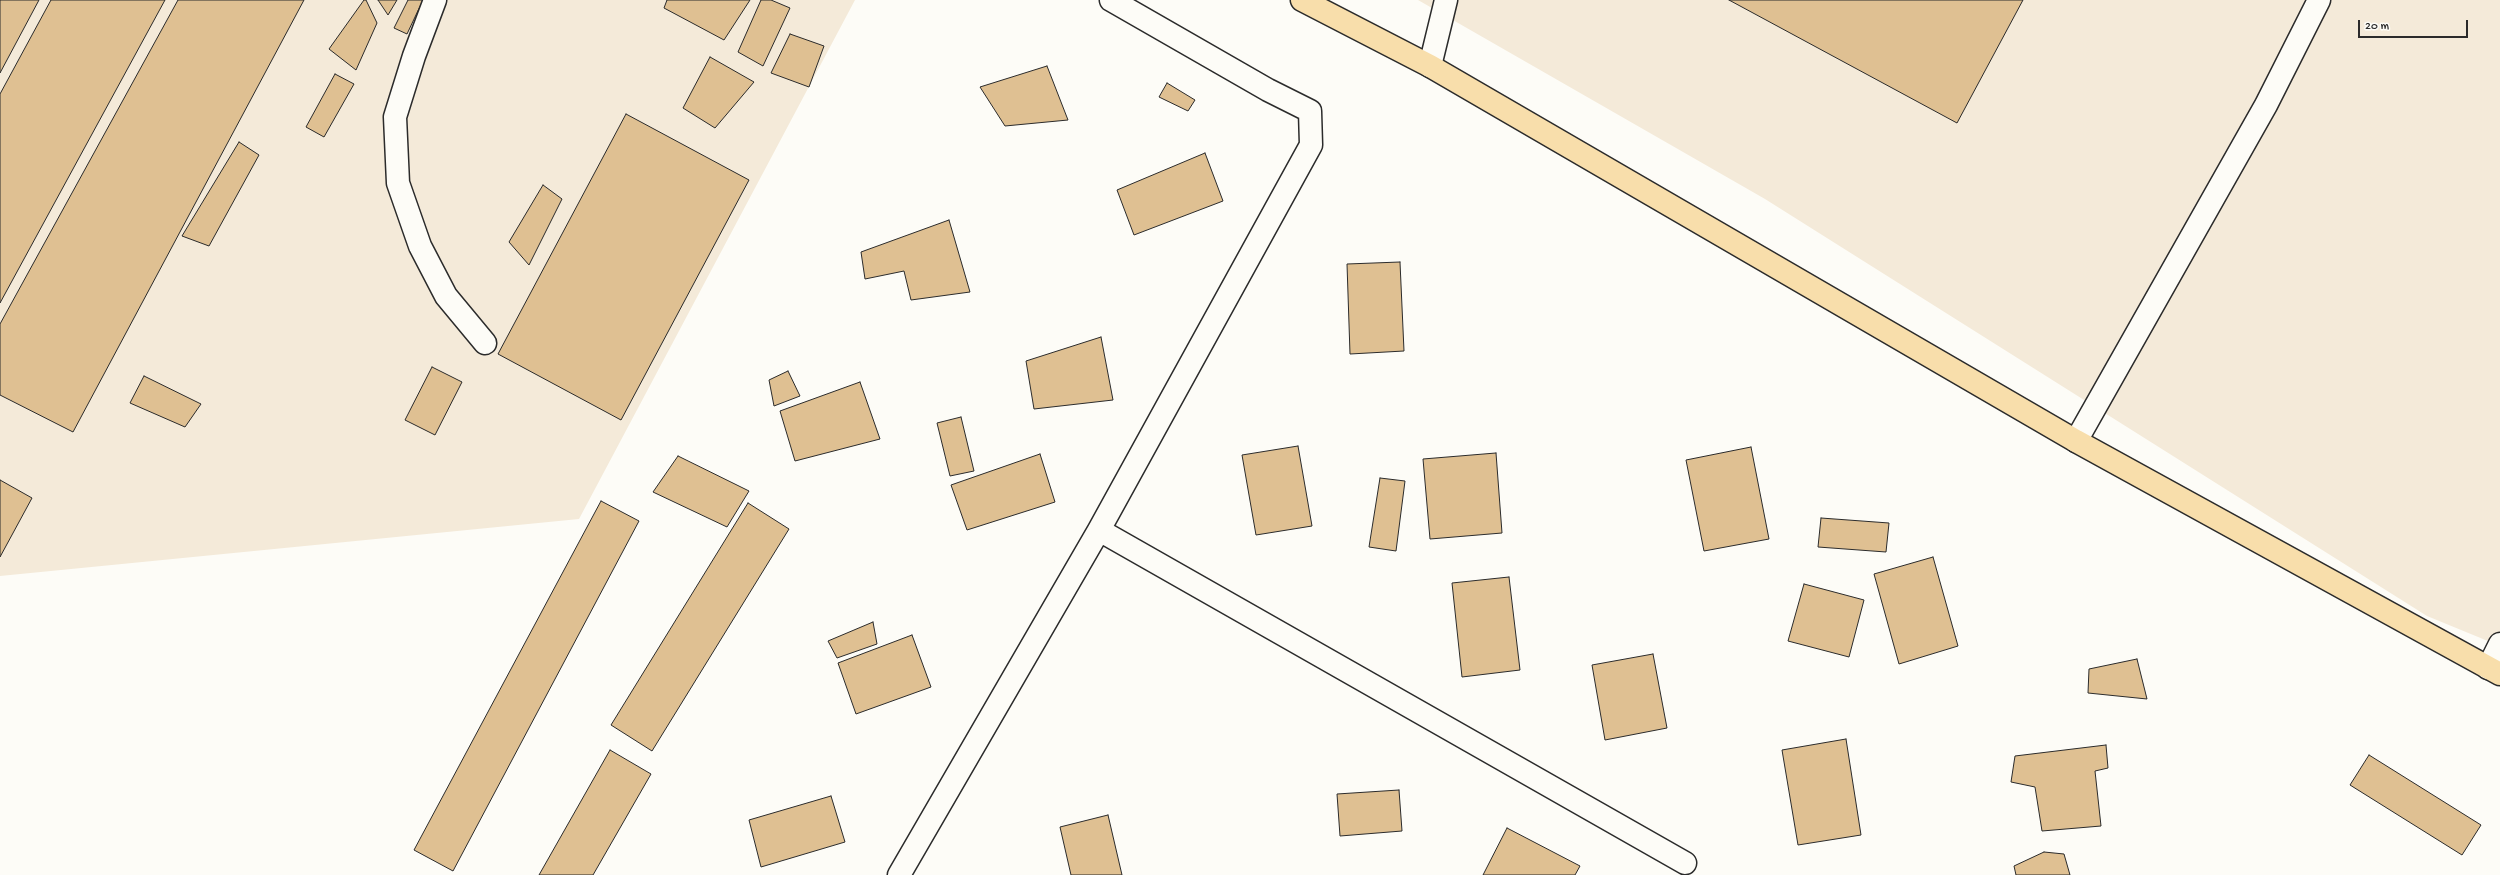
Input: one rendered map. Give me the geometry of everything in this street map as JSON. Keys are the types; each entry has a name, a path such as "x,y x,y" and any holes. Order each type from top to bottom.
{"main road":[{"path":"1302,0 1430,66 2076,441 2494,671"}],"street":[{"path":"435,0 414,56 395,117 398,183 420,246 446,296 485,343"},
{"path":"900,875 1099,530 1312,145 1310,111 1268,90 1112,0"},
{"path":"1430,66 1446,0"},
{"path":"2076,441 2266,105 2319,0"},
{"path":"1099,530 1685,863"},
{"path":"2494,671 2500,644"}],"shaded area":[{"path":"0,0 855,0 579,519 0,576"},
{"path":"1418,0 2500,0 2500,646 2427,616 1765,199"}],"building":[{"path":"0,0 39,0 0,73"},
{"path":"51,0 165,0 0,303 0,94"},
{"path":"178,0 304,0 73,432 0,395 0,324"},
{"path":"364,0 366,0 377,23 356,70 329,49"},
{"path":"378,0 397,0 388,15"},
{"path":"408,0 423,0 407,34 394,28"},
{"path":"667,0 750,0 724,40 664,8"},
{"path":"761,0 771,0 790,8 763,66 738,52"},
{"path":"1729,0 2023,0 1957,123"},
{"path":"790,34 824,46 809,87 771,73"},
{"path":"710,57 754,82 715,128 683,108"},
{"path":"1047,66 1068,120 1005,126 980,87"},
{"path":"335,74 354,84 324,137 306,127"},
{"path":"1167,83 1195,100 1188,111 1159,97"},
{"path":"626,114 749,180 621,420 498,354"},
{"path":"239,142 259,155 209,246 182,236"},
{"path":"1205,153 1223,201 1134,235 1117,190"},
{"path":"543,185 562,199 529,265 509,242"},
{"path":"949,220 970,292 911,300 904,271 865,279 861,252"},
{"path":"1400,262 1404,351 1350,354 1347,264"},
{"path":"1101,337 1113,400 1034,409 1026,361"},
{"path":"432,367 462,382 435,435 405,420"},
{"path":"788,371 800,396 774,406 769,380"},
{"path":"144,376 201,404 185,427 130,403"},
{"path":"860,382 880,439 795,461 780,411"},
{"path":"961,417 974,471 950,476 937,423"},
{"path":"1298,446 1312,526 1256,535 1242,455"},
{"path":"1751,447 1769,539 1704,551 1686,460"},
{"path":"1496,453 1502,533 1430,539 1423,459"},
{"path":"1040,454 1055,502 967,530 951,485"},
{"path":"678,456 749,491 727,527 653,492"},
{"path":"1380,478 1405,481 1396,551 1369,547"},
{"path":"0,480 32,498 0,557"},
{"path":"601,501 639,521 453,871 414,850"},
{"path":"748,503 789,529 652,751 611,725"},
{"path":"1821,518 1889,523 1886,552 1818,547"},
{"path":"1933,557 1958,646 1899,664 1874,574"},
{"path":"1509,577 1520,670 1462,677 1452,583"},
{"path":"1804,584 1864,600 1849,657 1788,641"},
{"path":"873,622 877,644 837,658 828,641"},
{"path":"912,635 931,687 856,714 838,663"},
{"path":"1653,654 1667,728 1605,740 1592,665"},
{"path":"2137,659 2147,699 2088,693 2089,669"},
{"path":"1846,739 1861,835 1798,845 1782,750"},
{"path":"2106,745 2108,768 2095,771 2101,826 2042,831 2035,787 2011,782 2015,756"},
{"path":"610,750 651,774 593,875 539,875"},
{"path":"2369,755 2481,825 2462,855 2350,785"},
{"path":"1399,790 1402,831 1340,836 1337,794"},
{"path":"831,796 845,842 761,867 749,820"},
{"path":"1108,815 1122,875 1071,875 1060,827"},
{"path":"1507,828 1580,866 1575,875 1483,875"},
{"path":"2044,852 2064,854 2070,875 2016,875 2014,866"}]}
